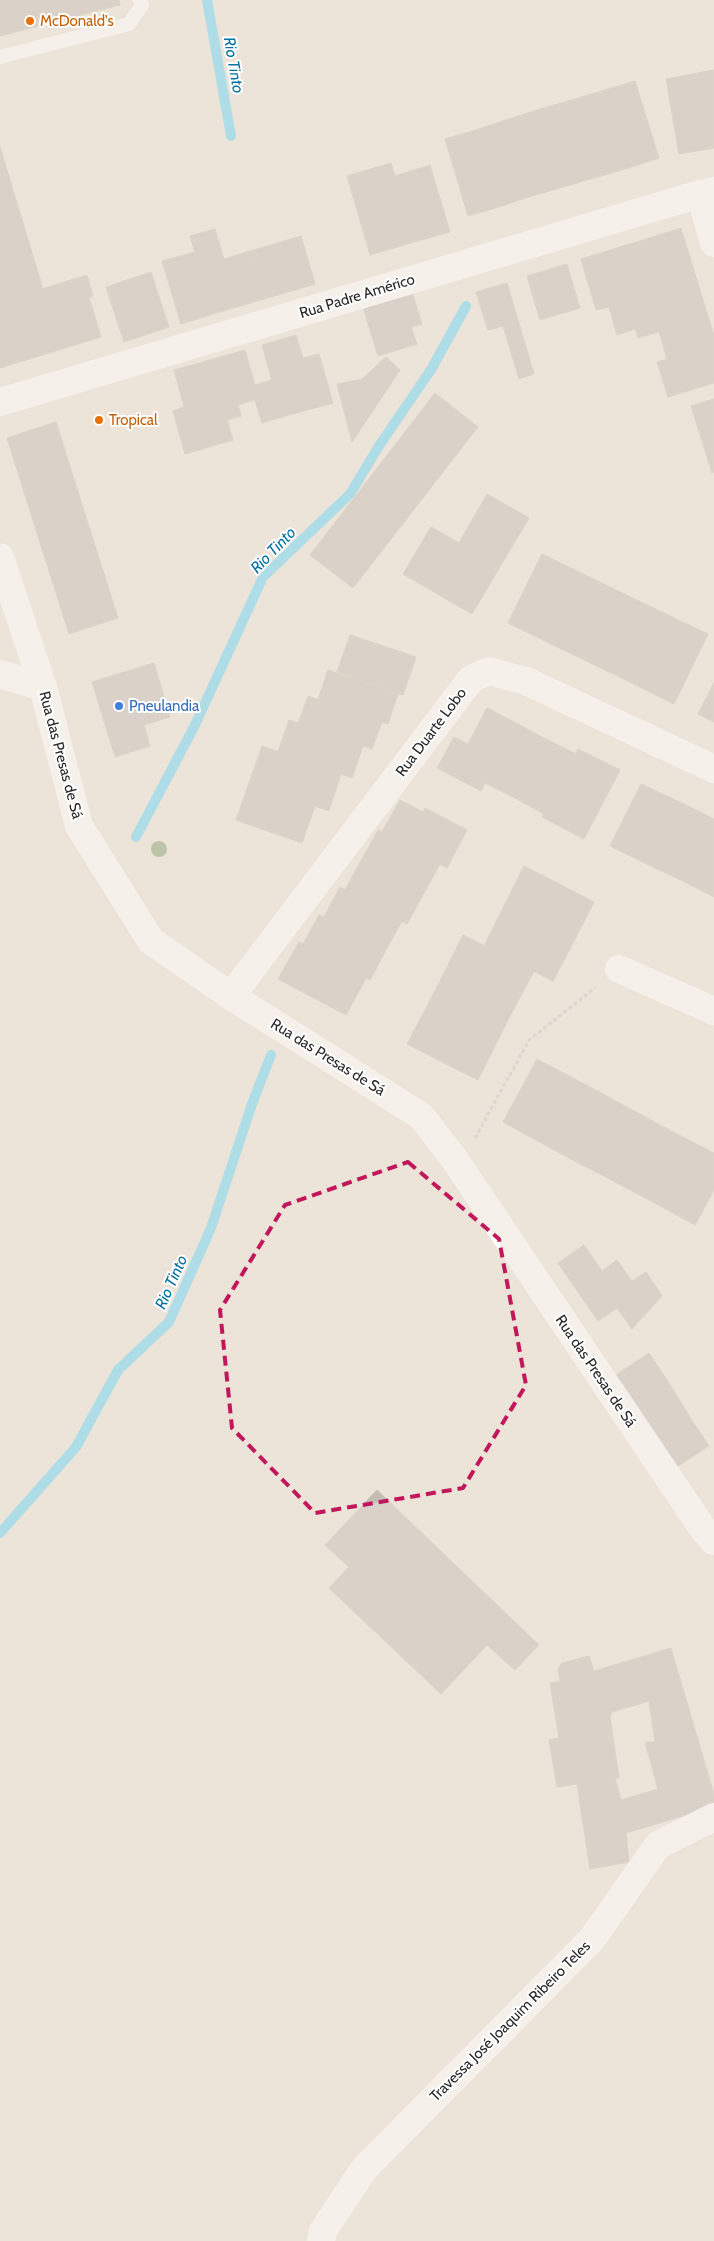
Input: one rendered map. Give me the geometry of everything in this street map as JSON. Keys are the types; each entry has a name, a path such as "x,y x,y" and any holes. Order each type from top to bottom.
{"street":[{"path":"707,192 714,243"},
{"name":"Rua Padre Américo","path":"0,402 707,192"},
{"name":"Rua das Presas de Sá","path":"0,557 43,686 79,826 151,941 231,996 421,1116 453,1157 702,1529 714,1541"},
{"name":"Rua Duarte Lobo","path":"231,996 471,679 489,671 526,681 714,769"},
{"path":"0,674 43,686"},
{"path":"619,970 714,1011"},
{"name":"Travessa José Joaquim Ribeiro Teles","path":"321,2241 323,2231 364,2169 592,1939 658,1846 714,1817"}],"lane":[{"path":"0,57 128,24 142,5 140,0"}],"path":[{"path":"494,1104 529,1040 619,970"}],"highlighted area":[{"path":"408,1162 499,1239 526,1385 463,1488 315,1513 232,1428 220,1310 285,1205"}],"building":[{"name":"McDonald's","path":"0,0 119,0 120,5 0,36"},
{"path":"714,70 714,148 679,154 666,79"},
{"path":"635,81 659,158 625,169 602,91"},
{"path":"602,91 625,169 594,178 571,100"},
{"path":"571,100 594,178 567,186 544,108"},
{"path":"544,108 567,186 532,196 509,119"},
{"path":"509,119 532,196 502,206 479,129"},
{"path":"479,129 502,206 468,216 445,139"},
{"path":"0,147 20,213 0,219"},
{"path":"391,163 414,242 370,255 347,176"},
{"path":"430,165 450,232 414,242 395,176"},
{"path":"20,213 43,289 0,302 0,219"},
{"path":"681,228 699,287 658,300 640,241"},
{"path":"215,229 224,259 247,252 261,300 213,314 190,236"},
{"path":"301,236 315,284 261,300 247,252"},
{"path":"640,241 667,329 638,338 635,329 617,335 609,307 596,310 581,259"},
{"path":"195,252 213,314 181,324 162,261"},
{"path":"567,264 580,308 540,320 527,276"},
{"path":"151,272 169,327 124,342 106,287"},
{"path":"87,275 93,296 89,297 101,337 0,368 0,302"},
{"path":"507,283 534,374 519,379 503,326 488,330 476,292"},
{"path":"699,287 714,335 714,345 667,359 659,331 667,329 658,300"},
{"path":"412,292 422,324 411,327 417,344 378,356 363,307"},
{"path":"296,335 303,358 319,354 333,403 282,417 262,345"},
{"path":"714,345 714,383 668,397 657,362"},
{"path":"245,350 255,385 272,380 282,417 262,423 255,400 238,405 241,416 227,420 210,360"},
{"path":"386,357 400,370 352,442 337,384 362,379"},
{"path":"210,360 233,440 185,454 173,411 184,407 174,370"},
{"path":"435,393 478,427 353,588 310,555"},
{"path":"714,399 714,437 702,441 691,406"},
{"path":"56,422 79,495 30,511 7,438"},
{"path":"714,437 714,472 712,473 702,441"},
{"path":"487,494 529,518 472,614 403,574 431,527 459,543"},
{"path":"79,495 99,558 50,574 30,511"},
{"path":"542,554 577,571 543,640 508,623"},
{"path":"99,558 118,618 69,634 50,574"},
{"path":"577,571 610,587 576,656 543,640"},
{"path":"610,587 639,601 605,670 576,656"},
{"path":"639,601 670,616 636,685 605,670"},
{"path":"670,616 708,634 674,704 636,685"},
{"path":"350,635 416,657 403,695 337,672"},
{"path":"154,663 170,717 144,725 150,746 115,757 92,682"},
{"path":"328,670 398,694 388,724 318,700"},
{"path":"714,683 714,722 698,714"},
{"path":"308,696 382,722 372,749 298,724"},
{"path":"487,708 516,723 481,791 437,768 454,737 468,744"},
{"path":"289,720 363,746 352,778 278,752"},
{"path":"516,723 546,739 515,798 485,783"},
{"path":"546,739 576,754 544,814 515,798"},
{"path":"262,746 341,774 329,811 249,783"},
{"path":"578,749 620,770 584,839 542,817"},
{"path":"249,783 315,806 302,843 236,820"},
{"path":"641,784 684,804 653,867 610,846"},
{"path":"400,800 423,812 425,808 467,830 447,868 382,832"},
{"path":"684,804 714,819 714,827 687,883 653,867"},
{"path":"714,827 714,897 687,883"},
{"path":"378,830 440,864 424,893 362,859"},
{"path":"362,859 424,893 407,924 345,890"},
{"path":"524,866 594,902 574,941 504,906"},
{"path":"340,887 402,921 386,950 324,917"},
{"path":"504,906 574,941 553,981 484,946"},
{"path":"319,915 386,950 370,980 303,944"},
{"path":"463,935 534,971 506,1024 437,987"},
{"path":"299,942 366,978 346,1015 278,979"},
{"path":"437,987 506,1024 478,1080 407,1044"},
{"path":"537,1059 603,1094 569,1158 503,1122"},
{"path":"603,1094 673,1132 640,1195 569,1158"},
{"path":"673,1132 714,1153 714,1190 695,1225 640,1195"},
{"path":"584,1245 602,1271 617,1260 632,1281 646,1272 662,1296 632,1329 617,1308 598,1321 558,1263"},
{"path":"649,1353 672,1388 635,1412 613,1377"},
{"path":"672,1388 691,1419 655,1442 635,1412"},
{"path":"691,1419 709,1446 672,1470 655,1442"},
{"path":"377,1490 539,1645 515,1670 487,1645 441,1694 329,1588 349,1567 325,1545"},
{"path":"671,1648 714,1794 714,1807 626,1833 629,1862 590,1869 577,1784 557,1787 549,1740 559,1738 550,1683 560,1681 558,1669 562,1663 589,1656 594,1671","holes":["649,1701 655,1742 645,1742 658,1789 621,1800 615,1778 619,1778 610,1716 612,1712"]}],"waterway":[{"name":"Rio Tinto","path":"207,0 231,136"},
{"name":"Rio Tinto","path":"136,837 194,727 263,577 350,494 379,446 432,368 466,306"},
{"name":"Rio Tinto","path":"0,1533 76,1447 118,1370 169,1322 211,1228 252,1104 271,1055"}],"place":[{"name":"McDonald's","path":"30,21"},
{"name":"Tropical","path":"99,420"},
{"name":"Pneulandia","path":"119,706"}]}
